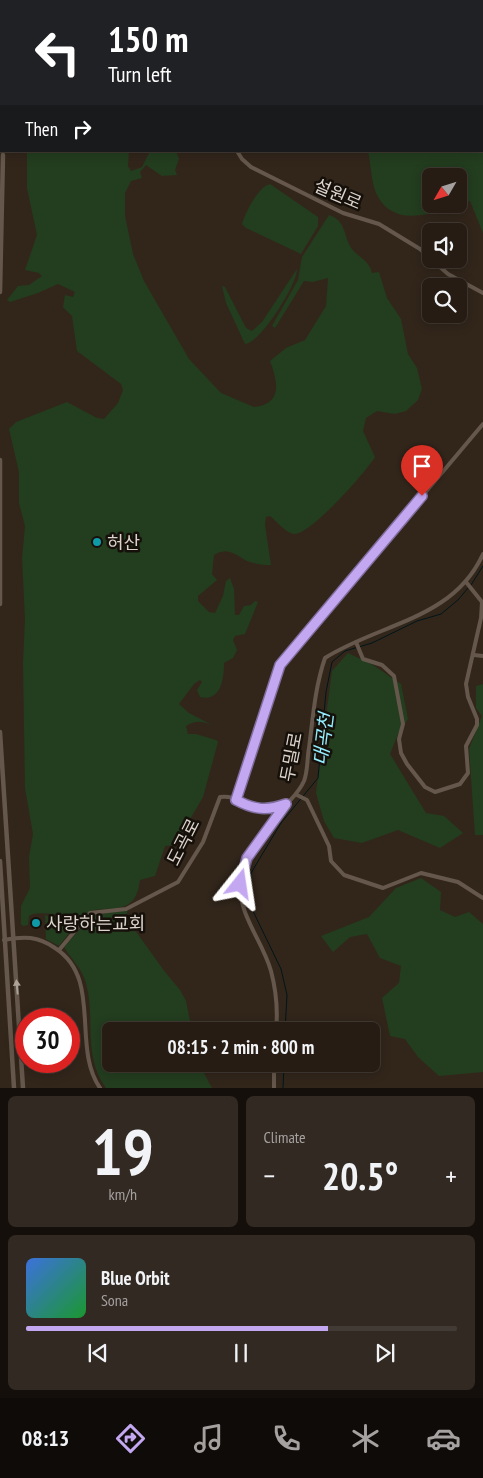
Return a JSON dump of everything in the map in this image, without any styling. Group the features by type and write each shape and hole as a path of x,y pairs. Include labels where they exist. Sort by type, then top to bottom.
{"street":[{"name":"설원로","path":"238,152 251,167 343,213 379,224 422,251"},
{"path":"0,292 3,155"},
{"name":"설원로","path":"441,268 448,274 483,292"},
{"path":"286,804 270,810 248,806 236,800 280,665 483,424"},
{"path":"0,460 0,604"},
{"name":"두밀로","path":"277,1022 278,1013 271,970 247,919 240,896 240,884 247,858 286,804 298,796 305,779 318,678 325,658 440,605 467,583 476,570 483,554"},
{"path":"357,643 358,650 363,659 382,665 394,676 403,724 399,739 401,754 407,764 425,787 435,792 460,784 468,773 466,746 477,725 477,718 468,696 466,684 470,663 474,655 482,602 467,583"},
{"path":"474,655 483,656"},
{"path":"0,732 23,1088"},
{"name":"도곡로","path":"59,950 87,915 94,912 122,910 178,882 203,842 220,797 228,796 236,800"},
{"path":"298,796 305,798 329,846 331,861 344,875 383,888 421,873 458,882 483,898"},
{"path":"0,861 2,940 14,1088"},
{"path":"2,940 34,938 59,950 74,967 81,983 87,1059 90,1071 100,1088"},
{"path":"274,1072 274,1088"}],"green space":[{"path":"27,152 129,152 128,166 131,171 142,167 150,152 176,152 179,159 175,170 177,175 162,176 146,165 140,172 142,178 131,181 125,193 125,216 133,254 144,281 189,359 221,393 254,407 264,405 274,396 276,383 270,361 286,348 305,340 326,306 328,278 313,282 304,281 275,328 272,326 298,280 302,257 329,215 341,224 350,246 368,264 372,273 379,272 387,298 401,319 408,354 417,368 422,389 418,400 406,411 395,414 377,411 366,418 363,431 375,457 350,488 313,524 295,534 285,530 270,516 266,517 265,525 271,565 250,562 227,551 214,555 212,574 217,580 198,596 198,601 209,612 215,613 223,596 226,581 230,578 234,589 235,615 239,615 244,606 251,605 255,601 258,602 245,634 235,636 233,640 237,650 233,658 224,663 222,681 217,692 207,698 200,697 197,690 202,682 200,680 194,684 179,704 189,713 212,725 202,722 193,723 186,726 188,734 196,734 218,742 203,797 175,845 165,846 155,876 140,880 135,898 125,906 94,910 78,916 45,913 33,914 29,916 28,925 23,926 21,924 21,906 30,888 29,857 33,834 25,788 23,663 25,619 22,558 25,526 19,503 19,472 9,429 16,422 67,402 97,418 104,419 118,403 123,390 121,384 77,351 72,316 63,307 65,295 73,297 75,292 58,284 10,302 7,300 18,286 29,285 42,276 39,273 25,270 37,235 27,188"},
{"path":"368,152 483,152 483,233 470,201 468,202 468,168 422,168 422,213 432,213 406,215 394,212 384,205 374,188"},
{"path":"270,184 318,217 318,226 301,254 246,228 242,224 249,207 257,195 265,186"},
{"path":"297,269 291,287 277,312 260,334 245,344 226,303 222,286 225,287 246,328 252,331 262,322"},
{"path":"348,653 373,665 401,684 408,719 398,734 390,754 426,813 444,816 463,833 440,848 398,830 362,843 334,838 324,821 316,793 332,671"},
{"path":"483,684 483,835 475,835 469,749 482,716 476,708 476,686"},
{"path":"421,878 441,892 440,910 455,917 469,912 483,924 483,1072 439,1076 418,1057 405,1039 390,1036 382,998 399,983 401,966 380,958 367,934 350,937 333,952 321,936 369,917 396,888"},
{"path":"128,909 122,929 126,932 135,931 137,933 180,990 186,1001 190,1022 102,1022 102,1072 203,1072 212,1088 106,1088 94,1062 89,997 86,983 79,968 64,947 92,916"},
{"path":"45,915 76,924 59,946 46,939"}],"waterway":[{"name":"대곡천","path":"471,585 483,566"},
{"name":"대곡천","path":"286,1022 287,995 281,969 252,909 249,889 251,873 281,823 318,778 326,692 332,662 345,651 372,643 417,621 441,614 458,600 468,588"},
{"name":"대곡천","path":"283,1088 284,1072"}],"place":[{"name":"허산","path":"97,542"},
{"name":"사랑하는교회","path":"36,923"}],"route":[{"path":"240,884 242,870 247,858 286,804 270,810 248,806 236,800 277,671 280,665 422,496"}]}
